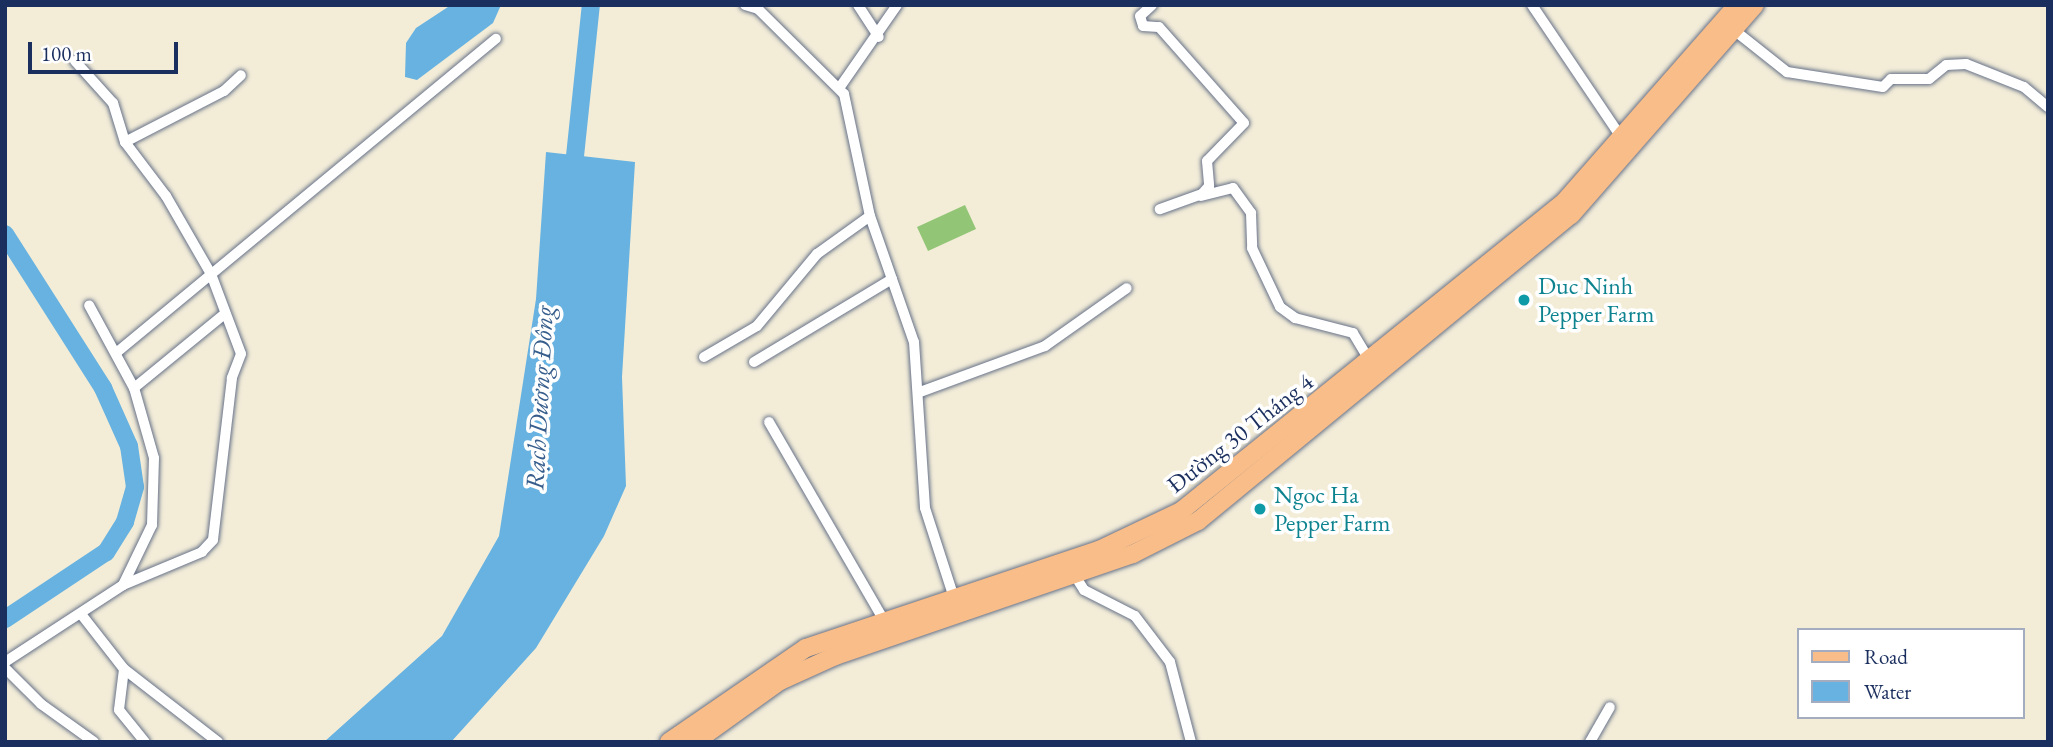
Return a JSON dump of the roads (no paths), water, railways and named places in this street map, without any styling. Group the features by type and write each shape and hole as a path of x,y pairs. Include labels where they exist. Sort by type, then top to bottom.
{"main road":[{"name":"Đường 30 Tháng 4","path":"695,742 706,722 806,648 885,622 1074,574 1160,542 1334,400 1571,215 1737,5"},
{"name":"Đường 30 Tháng 4","path":"1334,400 1370,361 1565,201 1627,142 1755,5"},
{"name":"Đường 30 Tháng 4","path":"669,742 780,681 957,605 1140,532 1225,490"}],"street":[{"path":"745,5 758,9 839,87 870,216 912,332 920,392 925,508 957,605"},
{"path":"858,5 879,37"},
{"path":"839,87 879,37 897,5"},
{"path":"1152,5 1140,16 1143,26 1159,27 1244,123 1207,161 1209,186 1198,197"},
{"path":"1532,5 1627,142"},
{"path":"1734,30 1787,72 1884,87 1891,79 1929,79 1946,65 1966,64 2024,87 2048,107"},
{"path":"116,353 496,39"},
{"path":"9,659 123,585 202,552 213,540 232,378 242,354 222,316 211,274 166,196 125,142 113,103 75,61"},
{"path":"125,142 224,92 241,75"},
{"path":"1160,209 1232,187 1251,213 1252,248 1280,307 1295,318 1353,333 1370,361"},
{"path":"704,358 757,326 817,254 870,216"},
{"path":"754,362 892,279"},
{"path":"920,392 1045,346 1127,288"},
{"path":"89,305 134,388 154,458 155,508 123,585"},
{"path":"134,388 222,316"},
{"path":"769,422 885,622"},
{"path":"1074,574 1084,590 1135,616 1170,662 1191,742"},
{"path":"81,614 124,669 218,742"},
{"path":"5,668 41,704 94,742"},
{"path":"124,669 119,710 145,742"},
{"path":"1590,742 1609,706"}],"water":[{"path":"451,5 501,5 493,23 417,80 405,77 406,43 416,28"},
{"path":"546,152 635,162 622,377 626,486 604,536 536,648 451,742 324,742 442,636 499,536 536,299"}],"waterway":[{"name":"Rạch Dương Đông","path":"573,175 591,5"},
{"name":"Rạch Dương Đông","path":"5,234 103,388 129,446 135,487 125,522 106,552 5,619"}],"place":[{"name":"Duc Ninh Pepper Farm","path":"1524,300"},
{"name":"Ngoc Ha Pepper Farm","path":"1260,509"}]}
